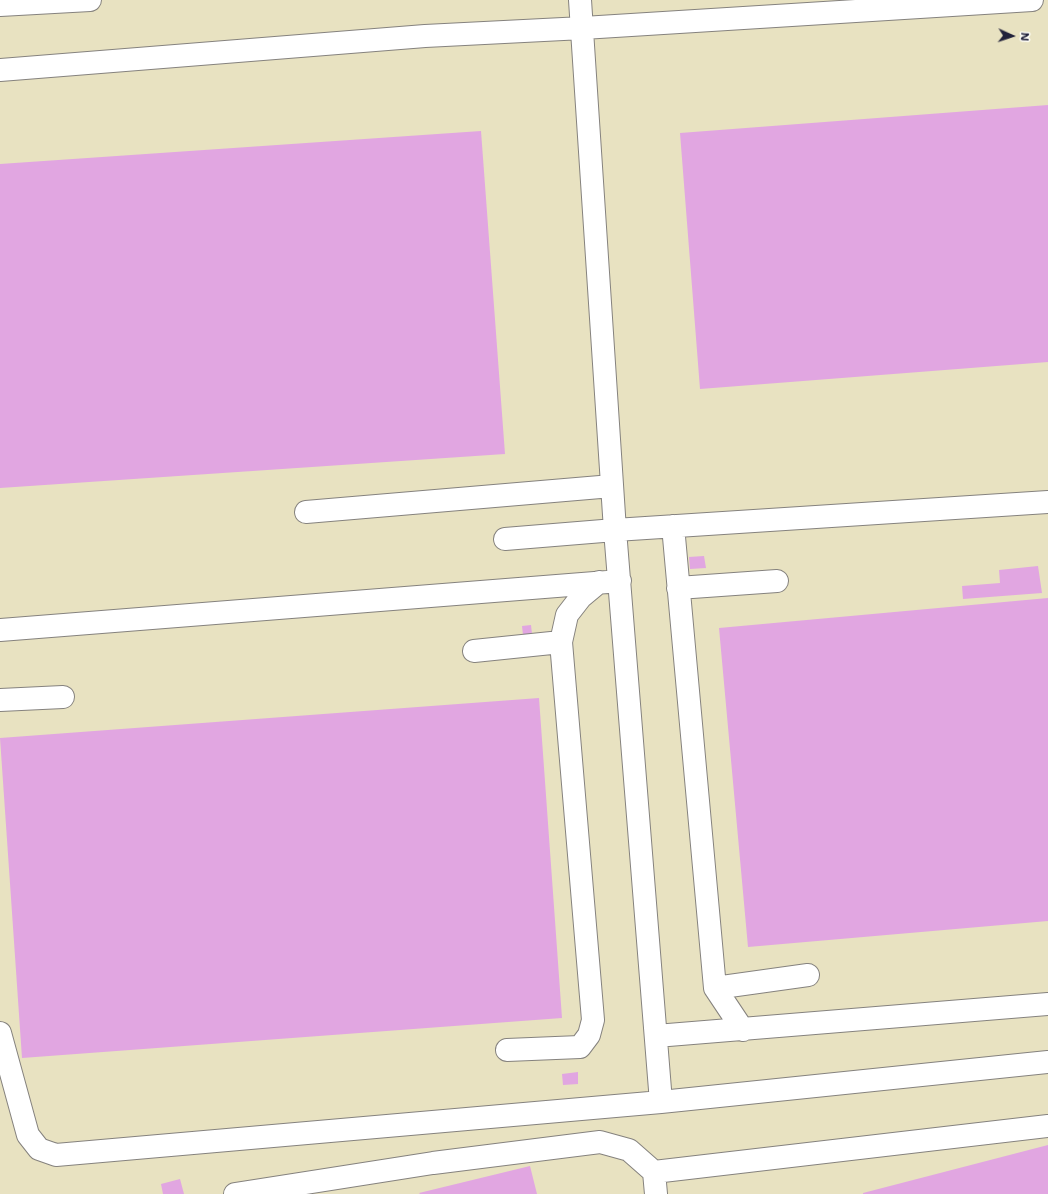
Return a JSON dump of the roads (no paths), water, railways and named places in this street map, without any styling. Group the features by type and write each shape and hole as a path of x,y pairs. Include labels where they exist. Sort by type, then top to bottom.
{"lane":[{"path":"0,5 90,0"},
{"path":"580,0 615,530 609,582 656,1036 661,1102"},
{"path":"0,70 425,36 583,28 1032,0"},
{"path":"306,512 502,494 612,486"},
{"path":"506,539 673,526 1048,502"},
{"path":"673,526 715,988 743,1030"},
{"path":"678,588 777,581"},
{"path":"0,630 609,582"},
{"path":"507,1050 580,1047 589,1035 593,1020 561,642 567,615 581,597 609,582"},
{"path":"474,651 561,642"},
{"path":"0,700 63,697"},
{"path":"715,988 808,975"},
{"path":"656,1036 1048,1004"},
{"path":"0,1033 28,1135 39,1150 56,1155 661,1102 1048,1062"},
{"path":"654,1172 1048,1126"},
{"path":"235,1194 433,1163 600,1142 629,1150 654,1172 656,1194"}]}
